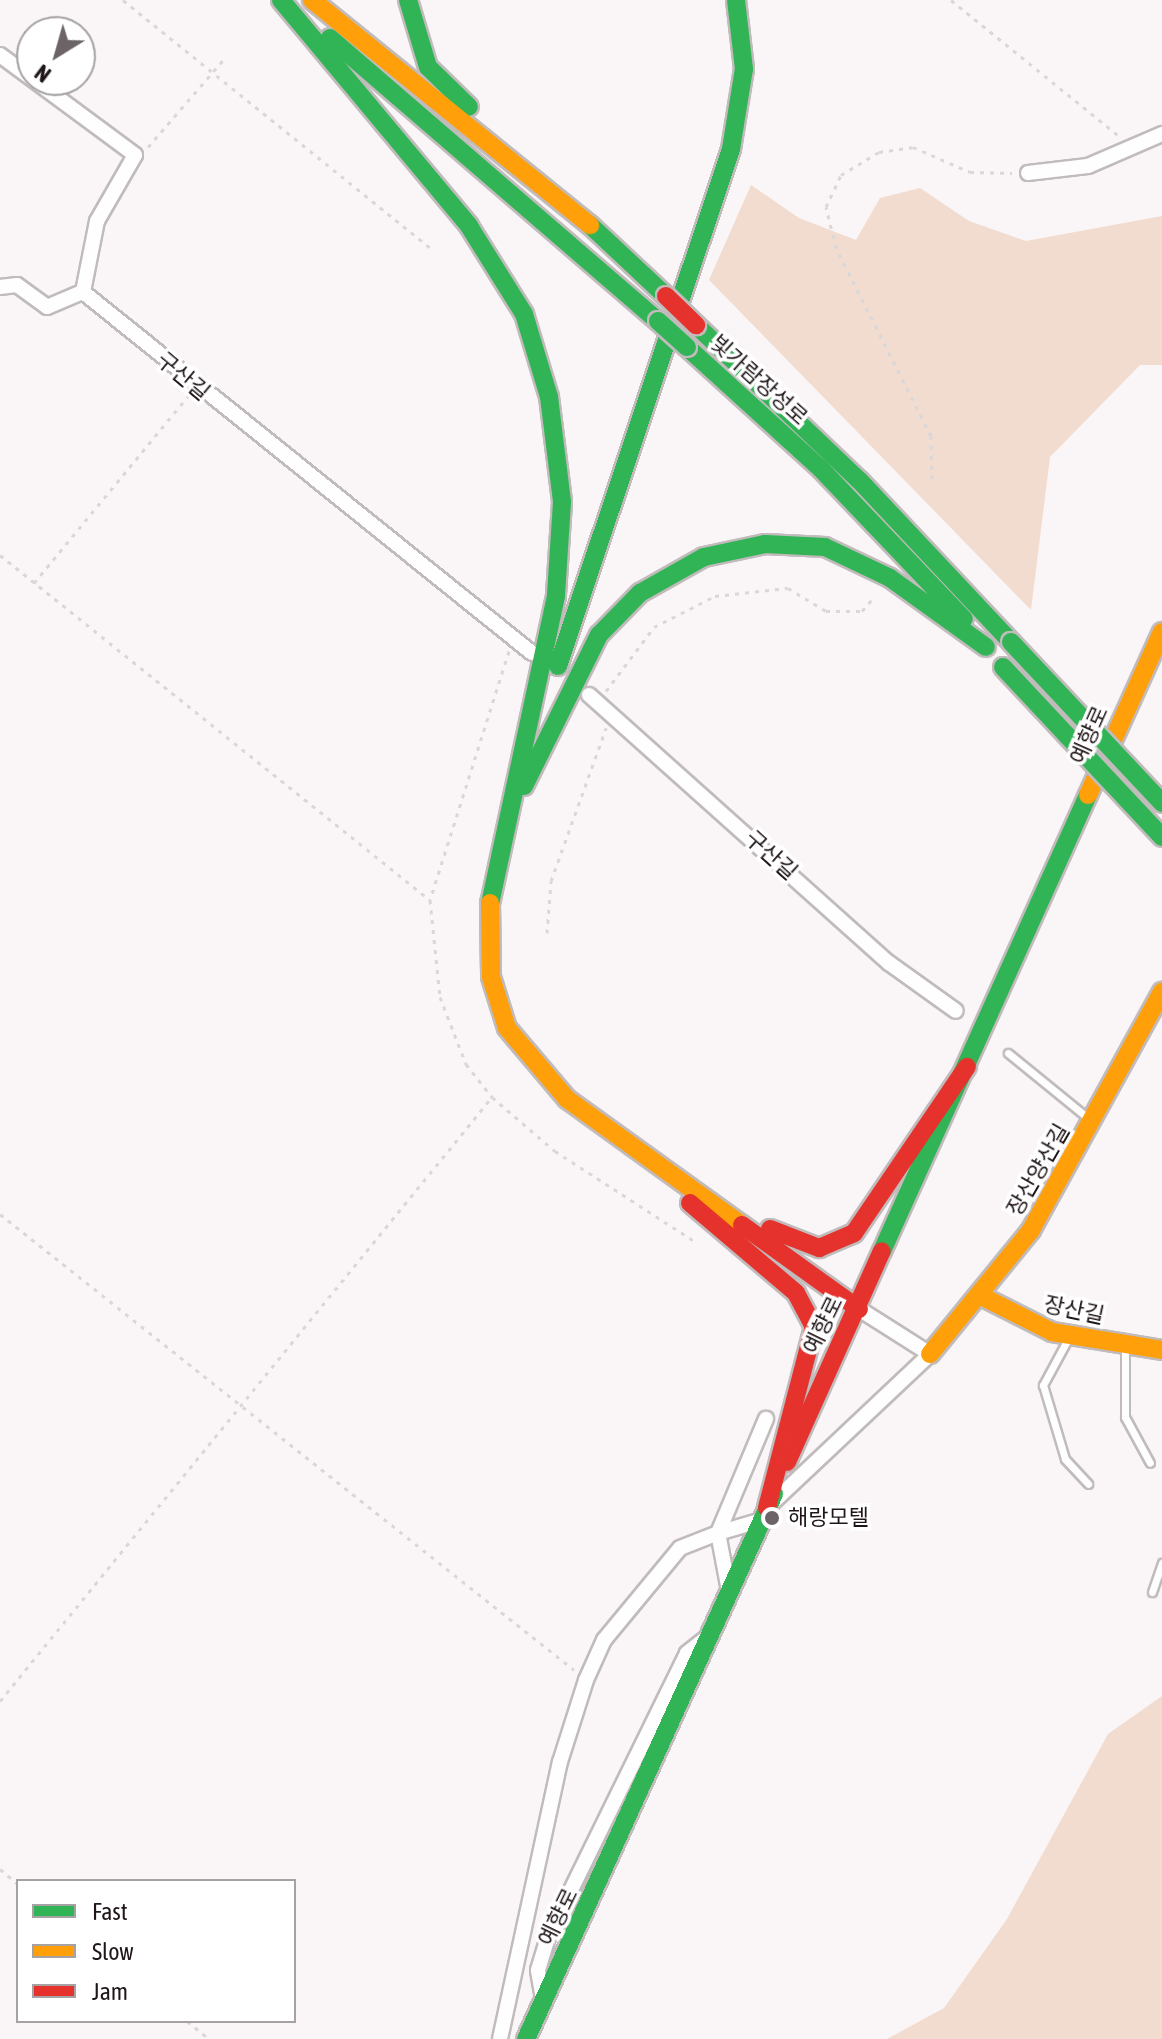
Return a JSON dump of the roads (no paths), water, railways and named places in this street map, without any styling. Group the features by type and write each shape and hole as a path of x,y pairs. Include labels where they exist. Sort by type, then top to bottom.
{"main road":[{"name":"빛가람장성로","path":"282,0 658,321 821,469 1162,837"},
{"path":"282,0 469,226 524,314 549,397 562,502 560,561 551,629 499,840 487,949 507,1028 543,1077 655,1165 859,1309"},
{"name":"빛가람장성로","path":"312,0 580,216 666,296 859,480 1162,803"},
{"path":"408,0 428,67 580,216"},
{"path":"499,840 731,149 744,69 736,0"},
{"path":"499,840 599,635 640,593 704,557 765,544 825,547 890,578 986,647"},
{"name":"예향로","path":"526,2039 714,1632 764,1514 1162,632"},
{"name":"장산양산길","path":"930,1354 983,1297 1093,1122 1162,992"},
{"path":"655,1165 798,1245 838,1245 868,1219 967,1067"},
{"path":"655,1165 722,1237 809,1311 814,1345 764,1514"},
{"name":"장산길","path":"983,1297 1030,1325 1162,1350"}],"street":[{"path":"0,55 135,155 97,221 83,292 47,307 17,285 0,287"},
{"path":"1028,173 1088,166 1134,149 1162,134"},
{"name":"구산길","path":"83,292 196,387 532,653"},
{"name":"구산길","path":"594,699 889,963 956,1011"},
{"path":"500,2039 560,1762 586,1680 604,1640 680,1548 764,1514 930,1354 859,1309"},
{"path":"730,1596 718,1533 766,1419"},
{"path":"539,2039 543,2003"}],"lane":[{"path":"1008,1053 1093,1122"},
{"path":"1070,1335 1043,1385 1065,1459 1088,1484"},
{"path":"1126,1344 1125,1417 1150,1463"},
{"path":"1152,1592 1162,1563"}],"place":[{"name":"해랑모텔","path":"772,1518"}]}
